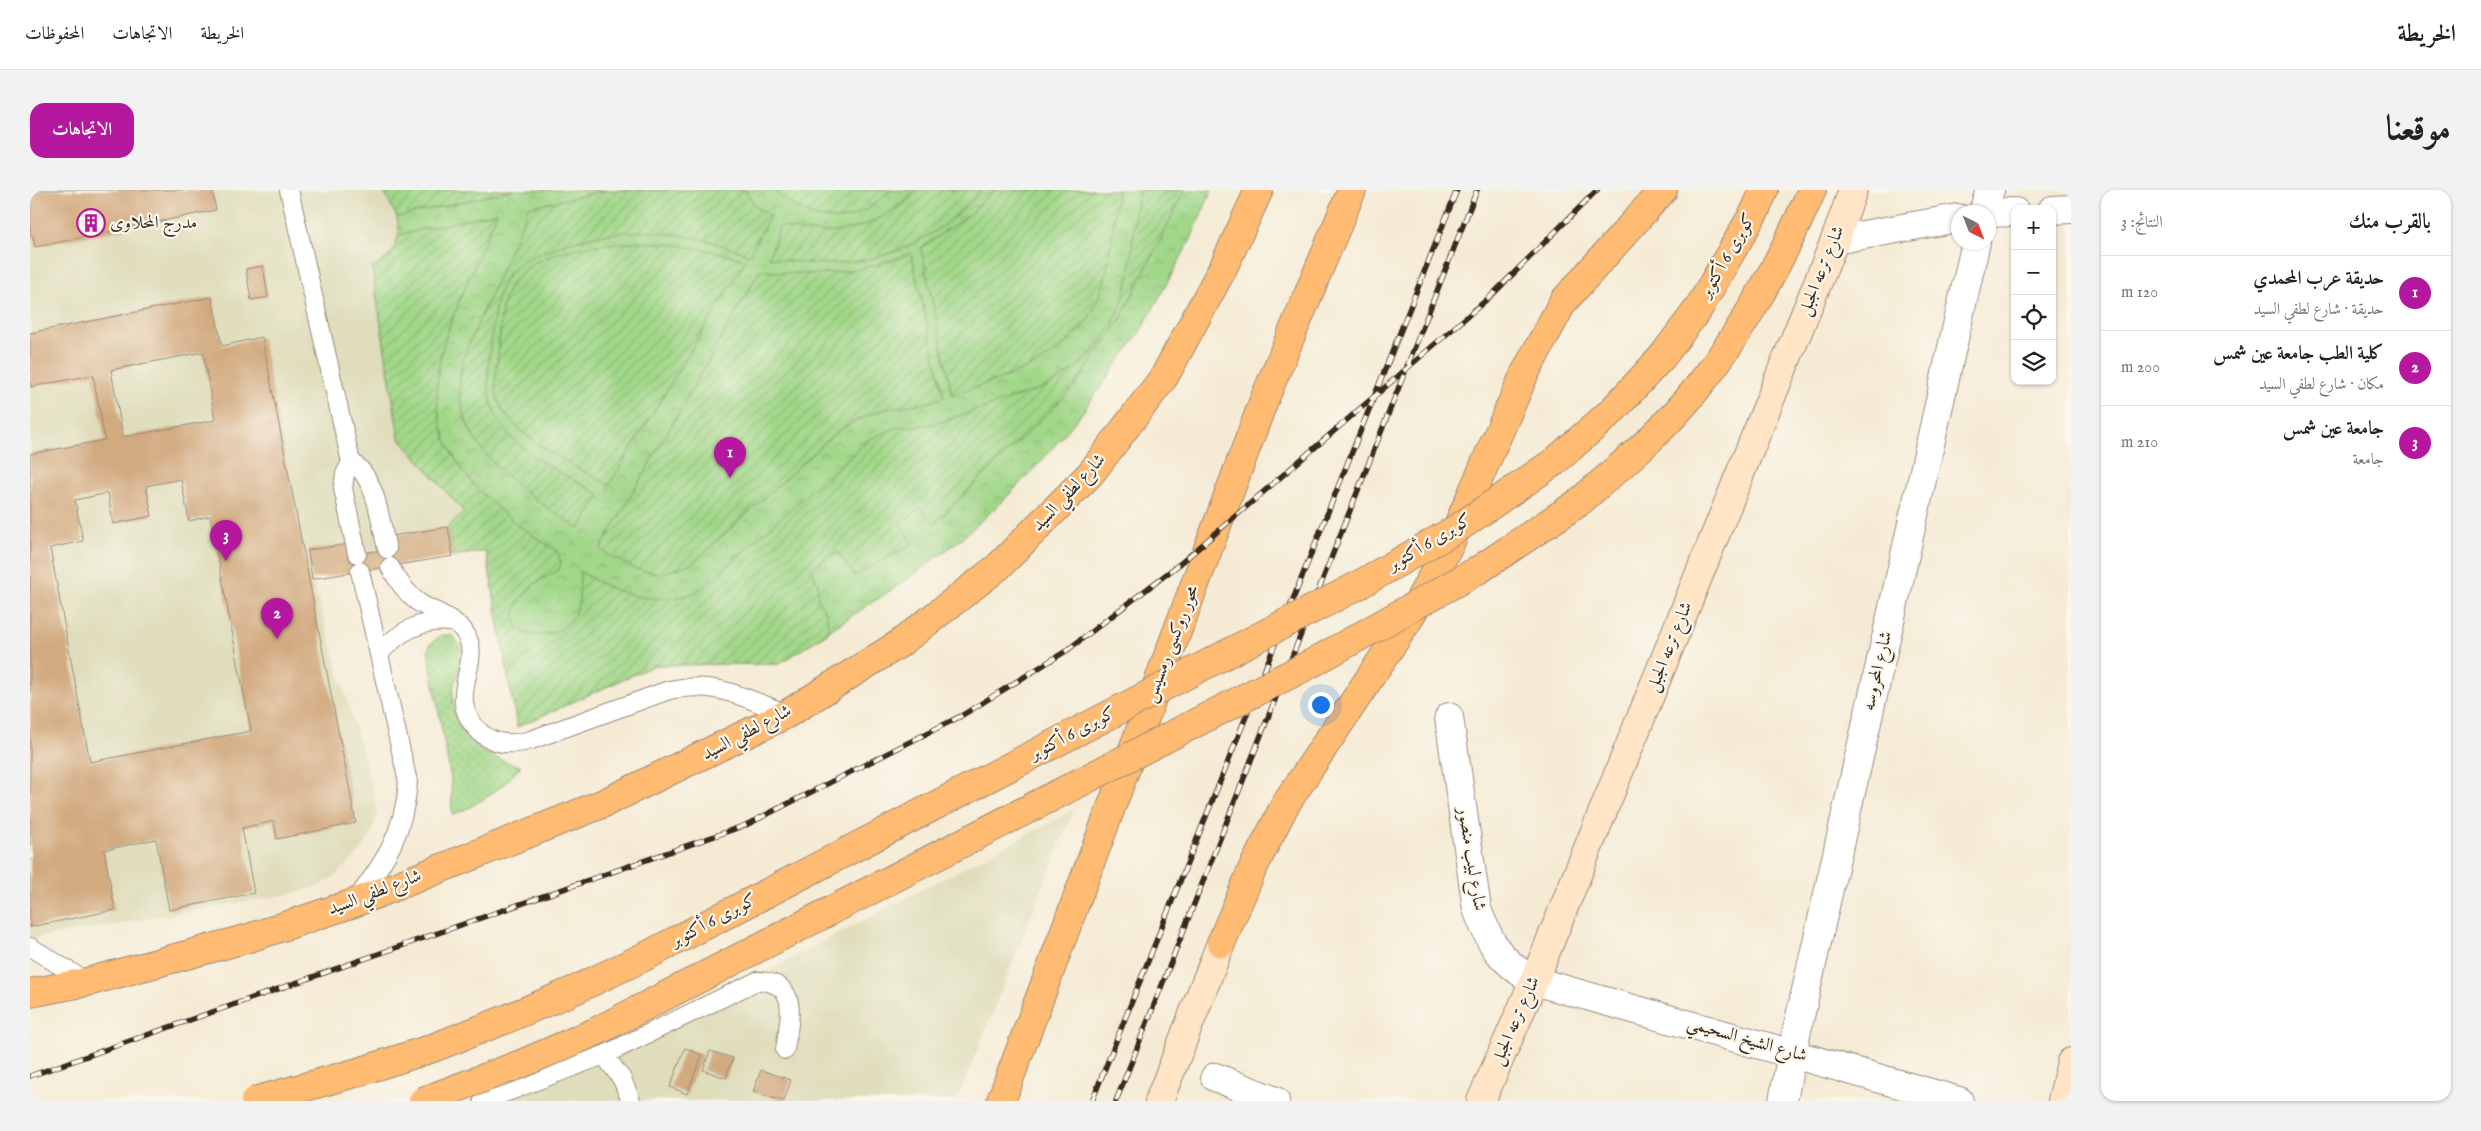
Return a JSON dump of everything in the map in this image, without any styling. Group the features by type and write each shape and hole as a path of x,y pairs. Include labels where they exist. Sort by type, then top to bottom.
{"main road":[{"name":"شارع لطفي السيد","path":"30,993 87,982 249,938 354,903 602,804 787,714 899,644 998,567 1091,473 1164,377 1223,268 1259,190"},
{"name":"محور روكسى رمسيس","path":"1002,1101 1264,400 1352,190"},
{"path":"1159,1101 1252,870 1285,806 1407,622 1448,548 1525,373 1563,302 1663,190"},
{"name":"كوبرى 6 أكتوبر","path":"255,1101 355,1073 430,1049 504,1020 640,959 1293,620 1458,528 1554,462 1611,412 1662,357 1698,309 1756,209 1764,190"},
{"path":"423,1101 529,1061 596,1032 1314,662 1438,594 1521,542 1592,490 1642,446 1698,388 1737,332 1787,247 1812,190"},
{"name":"شارع ترعه الجبل","path":"1481,1101 1534,981 1836,240 1853,190"},
{"path":"2062,1101 2071,1062"}],"street":[{"path":"1985,205 1990,190"},
{"path":"2056,210 2071,209"},
{"path":"1996,213 2011,212"},
{"path":"1836,240 1951,219"},
{"name":"شارع المحروسه","path":"1783,1101 1792,1052 1974,250"},
{"name":"شارع لبيب منصور","path":"1449,717 1477,909 1486,931 1511,968 1534,981"},
{"name":"شارع الشيخ السحيمي","path":"1534,981 1792,1052 1959,1101"},
{"path":"1215,1077 1275,1101"}],"lane":[{"path":"289,190 351,462 345,474 343,488 357,554"},
{"path":"351,462 364,471 370,482 387,549"},
{"path":"390,567 412,597 455,622 469,639 471,650 463,700 466,713 474,726 494,740 517,744 668,690 683,687 715,687 787,714"},
{"path":"354,903 393,847 406,805 408,782 360,571"},
{"path":"379,654 397,636 420,624 437,621 455,622"},
{"path":"30,947 87,982"},
{"path":"483,1101 604,1055 757,981 776,984 788,997 791,1006 785,1050"},
{"path":"604,1055 622,1079 631,1101"}],"shaded area":[{"path":"30,190 383,190 394,209 399,235 391,256 382,263 399,437 464,512 448,527 453,556 312,579 374,793 377,813 372,834 361,851 334,877 318,886 301,892 30,939"},
{"path":"1074,810 957,1101 472,1101 636,1040"}],"green space":[{"path":"383,190 1212,190 1191,239 1142,329 1082,413 1045,457 1004,500 961,539 915,574 779,664 655,665 517,727 486,551 453,556 448,527 464,512 399,437 372,268 384,261 397,243 398,223 390,201"},
{"path":"383,190 513,190 397,217"},
{"path":"608,190 745,190 757,208 770,216 749,255 725,246 675,234 626,232 601,235 545,251 518,265 504,281 496,307 489,355 488,378 491,400 507,432 525,450 600,495 579,529 530,495 487,456 472,433 462,408 460,380 467,348 529,207"},
{"path":"775,190 891,190 866,210 854,216 842,219 829,219 805,213 794,207"},
{"path":"918,190 982,190 960,212 936,230 911,244 885,255 858,261 829,264 769,257 780,226 800,231 818,232 836,232 854,228 887,214"},
{"path":"994,190 1118,190 1107,271 1100,295 1089,318 1058,351 1018,372 952,395 921,248 971,213"},
{"path":"1139,190 1185,190 1121,318 1074,387 934,524 920,508 900,524 913,543 855,576 837,551 811,569 818,583 818,598 826,613 829,632 779,664 655,665 517,727 486,551 453,556 448,527 464,512 399,437 372,268 391,256 399,235 497,212 449,328 439,367 437,401 443,432 456,460 475,485 498,509 557,551 561,563 559,569 530,588 518,605 515,618 519,628 528,634 540,635 554,632 566,625 575,613 579,598 580,571 607,586 636,596 667,598 697,592 868,440 898,427 935,424 1046,387 1074,369 1098,345 1107,332 1122,301 1131,261"},
{"path":"641,242 694,248 746,260 609,485 537,443 523,433 503,411 499,404 496,388 501,316 510,286 523,271 540,260 580,248"},
{"path":"911,253 944,397 930,402 894,407 873,413 853,422 834,434 693,563 664,573 649,572 635,569 600,550 760,270 819,274 855,270"},
{"path":"442,635 451,635 462,646 462,661 453,691 453,706 463,732 471,742 482,750 494,757 521,766 506,782 489,795 472,806 452,815 451,780 428,651 430,644"}],"building":[{"name":"مدرج المحلاوى","path":"30,190 212,190 216,210 35,247 33,236 30,237"},
{"path":"263,266 268,297 251,300 246,269"},
{"path":"212,297 222,346 262,337 356,823 277,839 274,821 242,828 254,893 169,910 156,839 104,850 115,910 30,927 30,454 105,440 93,375 30,387 30,333","holes":["203,352 215,420 123,437 111,370","181,479 189,521 210,516 251,731 90,762 50,548 83,541 75,500 108,493 113,524 152,516 146,486"]},
{"path":"448,527 453,556 312,579 308,550 349,544 351,555 393,548 391,536"},
{"path":"685,1048 702,1055 687,1094 670,1087"},
{"path":"710,1051 733,1058 726,1078 703,1070"},
{"path":"761,1070 791,1080 784,1101 753,1092"}],"railway":[{"path":"1092,1101 1457,190"},
{"path":"1116,1101 1477,190"},
{"path":"30,1076 746,825 961,716 1066,651 1181,563 1492,295 1597,190"}],"place":[{"name":"مدرج المحلاوى","path":"91,223"},
{"name":"حديقة عرب المحمدي","path":"730,478"},
{"name":"جامعة عين شمس","path":"226,561"},
{"name":"كلية الطب جامعة عين شمس","path":"277,639"}]}
